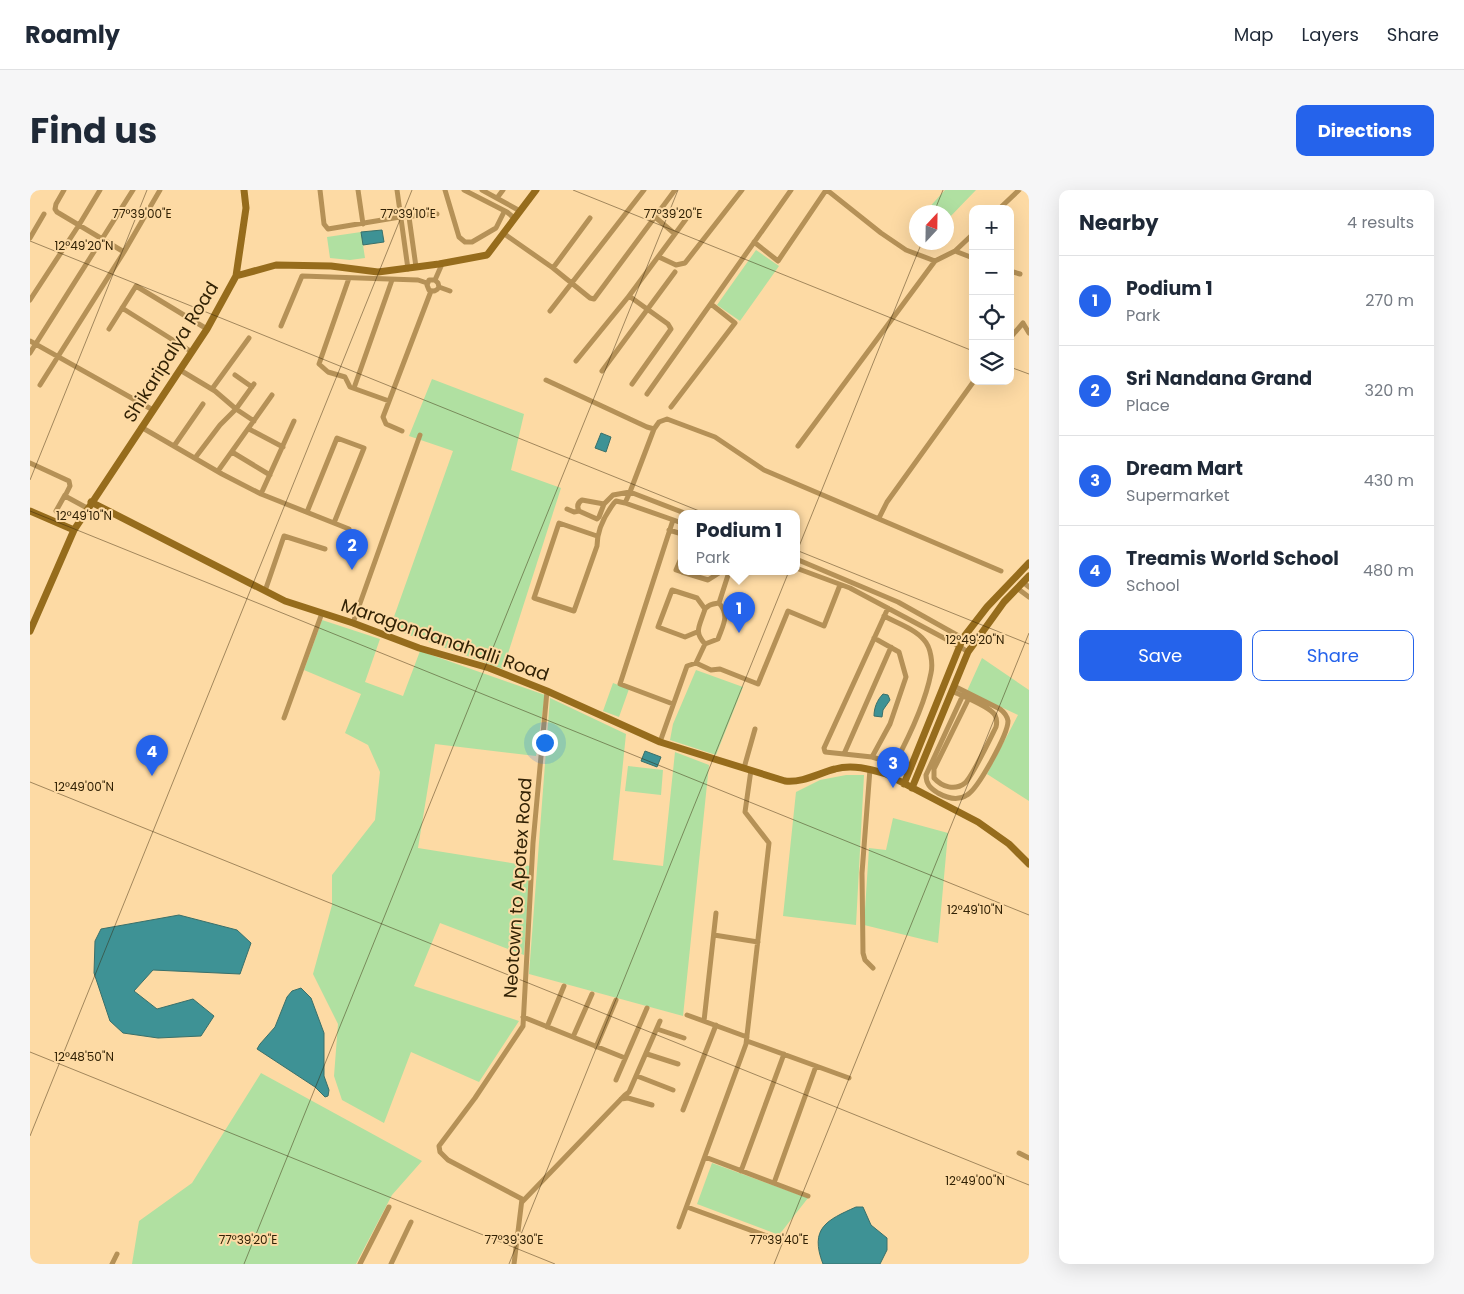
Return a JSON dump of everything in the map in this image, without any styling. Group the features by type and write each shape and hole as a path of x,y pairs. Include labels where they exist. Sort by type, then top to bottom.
{"street":[{"path":"64,190 56,204 55,210 124,252"},
{"path":"30,300 79,226 100,190"},
{"path":"30,353 33,343 133,190"},
{"path":"40,385 56,356 124,252 160,190"},
{"path":"236,276 246,208 244,190"},
{"path":"320,190 324,224 326,228 330,229 400,217 437,214"},
{"path":"358,190 363,224"},
{"path":"397,190 408,268"},
{"path":"445,190 459,237 465,242 472,242 496,228 504,214"},
{"path":"464,190 513,220"},
{"path":"482,190 520,211"},
{"path":"497,198 503,190"},
{"name":"Shikaripalya Road","path":"30,632 74,530 207,329 236,276 276,265 331,266 378,272 442,264 487,254 536,190"},
{"path":"550,311 644,190"},
{"path":"503,233 553,268 590,298 595,298 675,190"},
{"path":"660,257 678,265 685,263 742,190"},
{"path":"647,394 792,190"},
{"path":"754,242 778,261 826,190 881,234 906,250 935,261"},
{"path":"1003,205 1019,190"},
{"path":"576,361 630,296 692,211"},
{"path":"30,238 44,214"},
{"path":"409,217 416,268"},
{"path":"655,217 675,234"},
{"path":"553,268 590,218"},
{"path":"798,446 935,261 955,251 969,238"},
{"path":"955,251 969,256"},
{"path":"435,280 442,264"},
{"path":"282,326 302,276 301,265"},
{"path":"602,371 676,272"},
{"path":"1014,272 1020,274"},
{"path":"302,276 418,280 427,283"},
{"path":"349,278 319,362 328,372 346,378 349,385 354,388 389,401"},
{"path":"354,388 392,280"},
{"path":"427,283 429,280 435,280"},
{"path":"435,280 439,287 450,291"},
{"path":"427,283 428,289 431,291"},
{"path":"110,329 136,286 207,329"},
{"path":"431,291 435,291 439,287"},
{"path":"402,430 386,424 383,421 383,417 431,291"},
{"path":"630,296 668,324 671,329 632,384"},
{"path":"671,407 735,323 711,304"},
{"path":"122,308 192,352"},
{"path":"1014,333 1023,323 1029,333"},
{"path":"212,389 249,338"},
{"path":"33,343 153,410"},
{"path":"180,370 212,389 254,421"},
{"path":"194,458 220,425 236,409 253,385 235,375"},
{"path":"546,380 654,429"},
{"path":"879,518 887,502 971,385"},
{"path":"218,471 272,395"},
{"path":"174,446 203,404"},
{"path":"625,503 654,429 659,422 667,419 715,437 764,470 1001,571"},
{"path":"261,494 294,421"},
{"path":"141,427 261,494 349,529"},
{"path":"249,429 283,447"},
{"path":"353,624 420,435"},
{"path":"306,512 337,438 364,448 334,523"},
{"path":"232,452 270,475"},
{"path":"30,463 69,481 70,486 56,510"},
{"path":"568,509 597,518 601,514 604,504 613,495 630,492 678,511"},
{"path":"65,494 89,505"},
{"path":"579,511 578,504 582,500 604,504"},
{"path":"597,536 559,523 534,598 574,611 597,546 597,536 616,501 678,522"},
{"name":"Maragondanahalli Road","path":"89,505 285,601 419,648 489,668 547,691 660,742 785,781 795,782 837,768 870,769 886,774 978,822 1008,844 1029,864"},
{"path":"30,511 74,530"},
{"path":"673,520 620,684 673,704"},
{"path":"670,530 678,533"},
{"path":"265,591 284,536 324,549"},
{"path":"800,561 898,602 973,644"},
{"path":"904,784 908,770 964,638 987,606 1029,564"},
{"path":"800,570 840,585 888,608 968,652"},
{"path":"692,575 708,580 716,575"},
{"path":"719,603 729,575"},
{"path":"912,788 968,652 1004,602 1029,576"},
{"path":"660,742 687,666 696,663 711,670 720,669 758,684 788,610 824,626 840,585"},
{"path":"1020,585 1029,587"},
{"path":"1020,585 1029,597"},
{"path":"697,632 685,637 658,627 672,590 697,598 705,609"},
{"path":"696,663 705,644 718,639 726,617 725,609 719,603"},
{"path":"705,644 697,632 705,609 711,604 719,603"},
{"path":"888,608 824,748 828,754 872,757 895,763 908,770"},
{"path":"284,718 322,613"},
{"path":"885,615 917,633 924,640 929,648 932,671 914,724 895,763"},
{"path":"872,757 890,724 906,676 900,652 874,638"},
{"path":"844,754 890,647"},
{"path":"953,689 1000,709 1006,714 1008,720 1007,730 974,790 967,796 958,798 943,795 928,786 926,775 962,697"},
{"path":"953,689 962,697 968,700 993,713 996,719 996,727 965,783 954,788 944,786 934,778 934,769 968,700"},
{"name":"Neotown to Apotex Road","path":"522,1200 448,1160 440,1152 440,1146 475,1098 522,1026 533,844 547,691"},
{"path":"679,1228 747,1039 769,843 745,812 748,769 755,729"},
{"path":"870,769 862,891 863,953 865,960 873,968"},
{"path":"704,1021 716,913"},
{"path":"714,935 758,942"},
{"path":"547,1027 564,986"},
{"path":"573,1037 592,994"},
{"path":"596,1047 616,1000"},
{"path":"616,1080 647,1008"},
{"path":"687,1015 849,1078"},
{"path":"523,1017 625,1058"},
{"path":"514,1264 522,1200 629,1092 660,1022"},
{"path":"683,1110 716,1025"},
{"path":"657,1029 684,1038"},
{"path":"647,1054 678,1064"},
{"path":"741,1171 784,1054"},
{"path":"774,1183 816,1066"},
{"path":"636,1076 673,1090"},
{"path":"620,1099 628,1098 652,1105"},
{"path":"1019,1152 1029,1158"},
{"path":"705,1158 808,1196"},
{"path":"360,1264 389,1207"},
{"path":"687,1207 775,1238"},
{"path":"391,1264 411,1222"},
{"path":"112,1264 117,1254"}],"green space":[{"path":"945,190 976,190 954,213 954,205 931,205"},
{"path":"361,232 365,258 350,260 330,258 327,237"},
{"path":"756,250 779,266 740,321 717,305"},
{"path":"432,379 524,414 511,470 561,488 503,669 390,628 453,451 409,436"},
{"path":"322,620 380,639 365,682 403,696 420,651 545,695 536,756 435,744 418,848 530,866 524,955 440,923 414,986 519,1021 479,1082 411,1052 384,1123 342,1100 334,1076 338,1024 313,974 332,905 332,875 375,820 380,772 368,745 345,733 361,694 304,670"},
{"path":"982,658 1029,690 1029,801 987,774 1018,715 967,691"},
{"path":"696,670 743,687 716,755 670,740 673,724"},
{"path":"613,683 629,689 619,717 603,711"},
{"path":"550,698 626,734 613,860 663,866 675,752 709,765 683,1016 529,974"},
{"path":"628,766 663,770 661,795 625,791"},
{"path":"846,775 864,775 856,925 783,916 796,792 820,780"},
{"path":"893,818 948,833 938,943 864,925 869,848 886,850"},
{"path":"261,1073 422,1161 392,1195 356,1264 132,1264 139,1221 192,1183"},
{"path":"712,1163 808,1198 779,1235 697,1204"}],"water":[{"path":"382,230 384,242 363,245 361,232"},
{"path":"601,433 611,437 606,452 595,448"},
{"path":"883,694 888,695 890,700 883,710 882,717 874,716 876,704"},
{"path":"645,751 661,757 657,767 641,761"},
{"path":"179,915 237,930 251,943 240,974 153,970 134,991 157,1009 193,999 214,1016 201,1036 158,1038 123,1033 110,1021 94,973 95,941 101,929"},
{"path":"301,988 311,998 324,1033 324,1076 329,1090 328,1096 325,1097 315,1087 257,1049 275,1027 287,997 292,991"},
{"path":"856,1207 863,1207 871,1225 887,1238 887,1250 880,1264 823,1264 818,1242 823,1227 837,1216"}],"place":[{"name":"Sri Nandana Grand","path":"352,570"},
{"name":"Podium 1","path":"739,633"},
{"name":"Treamis World School","path":"152,776"},
{"name":"Dream Mart","path":"893,788"}]}
